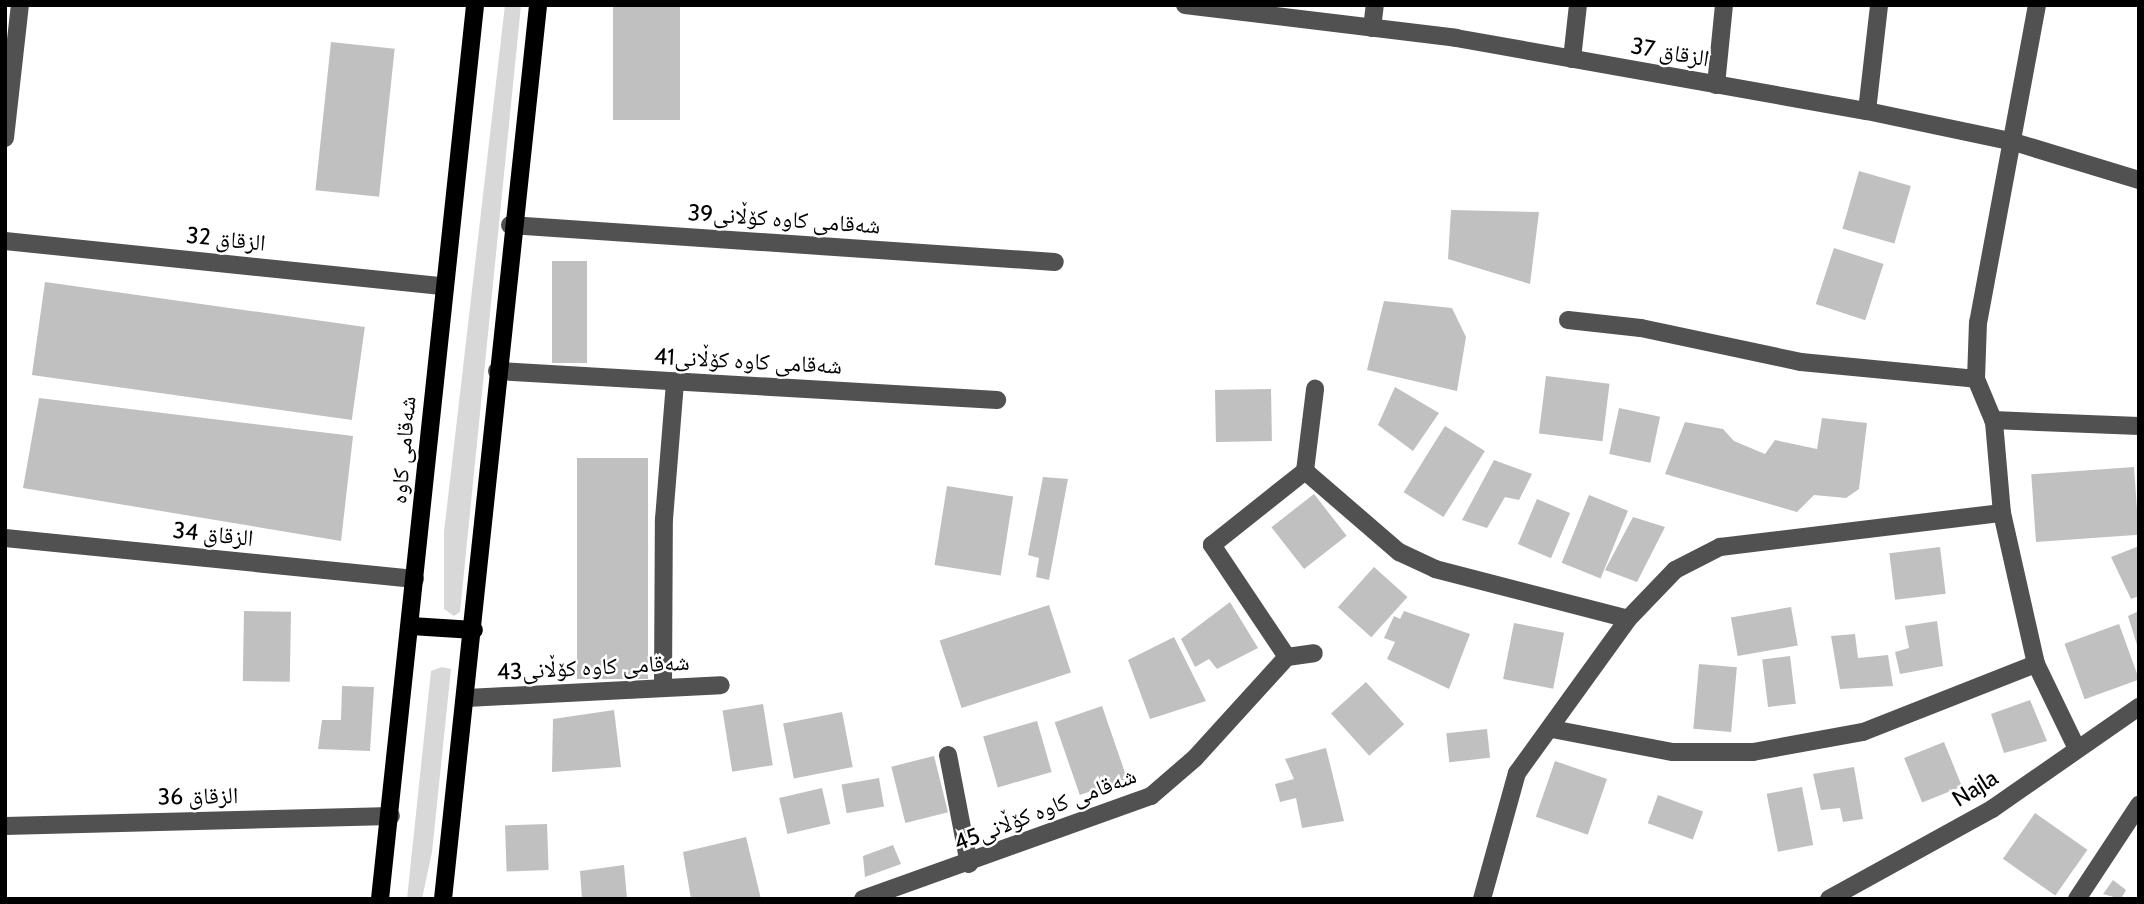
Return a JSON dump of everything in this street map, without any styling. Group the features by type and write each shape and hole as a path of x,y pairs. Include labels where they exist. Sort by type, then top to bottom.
{"main road":[{"name":"شەقامی کاوە","path":"380,899 411,626 442,286 475,5"},
{"path":"443,899 474,630 510,225 538,5"},
{"path":"411,626 474,630"}],"street":[{"path":"5,138 20,5"},
{"name":"الزقاق 37","path":"1185,5 1372,28 1572,59 1867,111 2014,142 2139,180"},
{"path":"1372,28 1375,5"},
{"path":"1572,59 1578,5"},
{"path":"1716,85 1724,5"},
{"path":"1867,111 1879,5"},
{"path":"2038,5 1978,322 1976,379 1993,420 2002,513 2036,664 2077,749"},
{"name":"شەقامی کاوە کۆڵانی39","path":"510,225 1055,262"},
{"name":"الزقاق 32","path":"5,241 442,286"},
{"path":"1568,320 1641,328 1801,362 1976,379"},
{"name":"شەقامی کاوە کۆڵانی41","path":"497,371 997,400"},
{"path":"663,688 664,519 675,381"},
{"path":"1314,653 1287,657 1212,545 1306,471 1315,389"},
{"path":"1993,420 2139,426"},
{"path":"1306,471 1399,552 1435,569 1628,619"},
{"path":"1482,899 1517,773 1552,729 1628,619 1675,570 1720,547 2002,513"},
{"name":"الزقاق 34","path":"5,538 415,579"},
{"name":"شەقامی کاوە کۆڵانی45","path":"863,899 969,864 1151,796 1287,657"},
{"path":"1552,729 1673,752 1753,752 1863,732 2036,664"},
{"name":"شەقامی کاوە کۆڵانی43","path":"467,698 721,685"},
{"name":"Najla","path":"1829,899 1992,809 2139,707"},
{"path":"948,755 969,864"},
{"path":"2077,899 2139,805"},
{"name":"الزقاق 36","path":"5,826 391,816"}],"shaded area":[{"path":"505,5 521,5 460,612 454,616 444,609 444,532"},
{"path":"442,667 451,669 432,852 422,899 407,899 431,671"}],"building":[{"path":"613,5 680,5 680,120 613,120"},
{"path":"331,42 395,49 379,197 315,190"},
{"path":"1859,171 1911,186 1894,244 1842,229"},
{"path":"1451,210 1539,212 1530,284 1448,259"},
{"path":"1834,248 1883,264 1865,320 1816,304"},
{"path":"552,261 587,261 587,363 552,363"},
{"path":"45,282 365,327 352,420 32,375"},
{"path":"1384,301 1452,308 1466,337 1457,391 1367,370"},
{"path":"1546,376 1610,384 1602,441 1539,434"},
{"path":"1395,387 1439,413 1413,451 1378,425"},
{"path":"1271,389 1272,441 1216,442 1215,390"},
{"path":"39,398 353,436 341,541 23,488"},
{"path":"1619,408 1660,417 1650,463 1609,454"},
{"path":"1822,418 1867,423 1859,489 1846,498 1814,495 1797,512 1665,474 1685,422 1723,429 1734,441 1765,454 1775,440 1817,449"},
{"path":"1445,426 1485,451 1444,517 1404,492"},
{"path":"577,458 648,458 648,679 577,679"},
{"path":"1494,460 1532,474 1519,500 1505,497 1487,528 1462,520"},
{"path":"2134,467 2139,535 2036,542 2031,474"},
{"path":"1043,477 1068,479 1049,580 1036,577 1039,558 1028,555"},
{"path":"947,486 1013,496 1001,575 934,565"},
{"path":"1314,494 1347,536 1304,569 1271,527"},
{"path":"1589,495 1628,511 1601,578 1562,563"},
{"path":"1537,499 1570,513 1551,558 1518,544"},
{"path":"1633,517 1665,527 1637,582 1605,570"},
{"path":"2139,546 2139,596 2131,599 2111,557"},
{"path":"1940,547 1946,594 1895,600 1889,553"},
{"path":"1374,567 1407,597 1371,637 1338,607"},
{"path":"1230,602 1258,648 1217,669 1209,659 1195,667 1181,639"},
{"path":"1049,605 1071,673 962,708 940,641"},
{"path":"1791,607 1798,645 1738,656 1731,618"},
{"path":"244,611 291,612 290,682 243,681"},
{"path":"1404,611 1470,634 1449,689 1387,659 1395,642 1384,638 1394,616 1400,619"},
{"path":"2139,611 2139,648 2138,648 2128,616"},
{"path":"1937,621 1943,666 1900,674 1895,652 1909,648 1905,626"},
{"path":"1514,623 1564,633 1553,689 1503,679"},
{"path":"2119,624 2139,680 2085,699 2064,644"},
{"path":"1855,634 1858,658 1888,655 1893,686 1840,689 1831,636"},
{"path":"1174,637 1206,701 1150,719 1128,660"},
{"path":"1790,656 1796,704 1768,707 1762,659"},
{"path":"1699,664 1737,667 1731,732 1693,729"},
{"path":"1366,682 1404,724 1369,756 1331,713"},
{"path":"342,686 374,687 370,751 318,749 322,720 341,720"},
{"path":"2030,700 2047,741 2004,753 1991,714"},
{"path":"763,704 773,765 732,772 723,710"},
{"path":"1102,706 1127,779 1080,795 1055,722"},
{"path":"614,710 621,767 552,772 553,719"},
{"path":"842,712 853,767 794,778 783,723"},
{"path":"1037,721 1052,772 998,787 983,736"},
{"path":"1487,729 1490,758 1449,762 1446,733"},
{"path":"1944,742 1962,787 1922,803 1904,758"},
{"path":"1326,748 1344,821 1302,828 1296,798 1280,802 1275,784 1294,779 1285,759"},
{"path":"934,756 948,812 905,823 891,767"},
{"path":"1555,761 1607,779 1588,835 1536,817"},
{"path":"1854,767 1863,819 1843,822 1840,808 1821,810 1813,774"},
{"path":"879,778 884,807 847,813 842,785"},
{"path":"1802,787 1813,845 1778,852 1767,794"},
{"path":"822,788 830,824 787,834 779,798"},
{"path":"1658,795 1703,811 1693,840 1648,823"},
{"path":"2035,813 2087,850 2055,896 2003,859"},
{"path":"547,824 549,870 507,871 505,825"},
{"path":"746,837 761,899 691,899 683,852"},
{"path":"893,845 901,864 865,877 863,856"},
{"path":"624,865 627,899 582,899 580,871"},
{"path":"2113,880 2126,890 2121,899 2103,894"}]}
